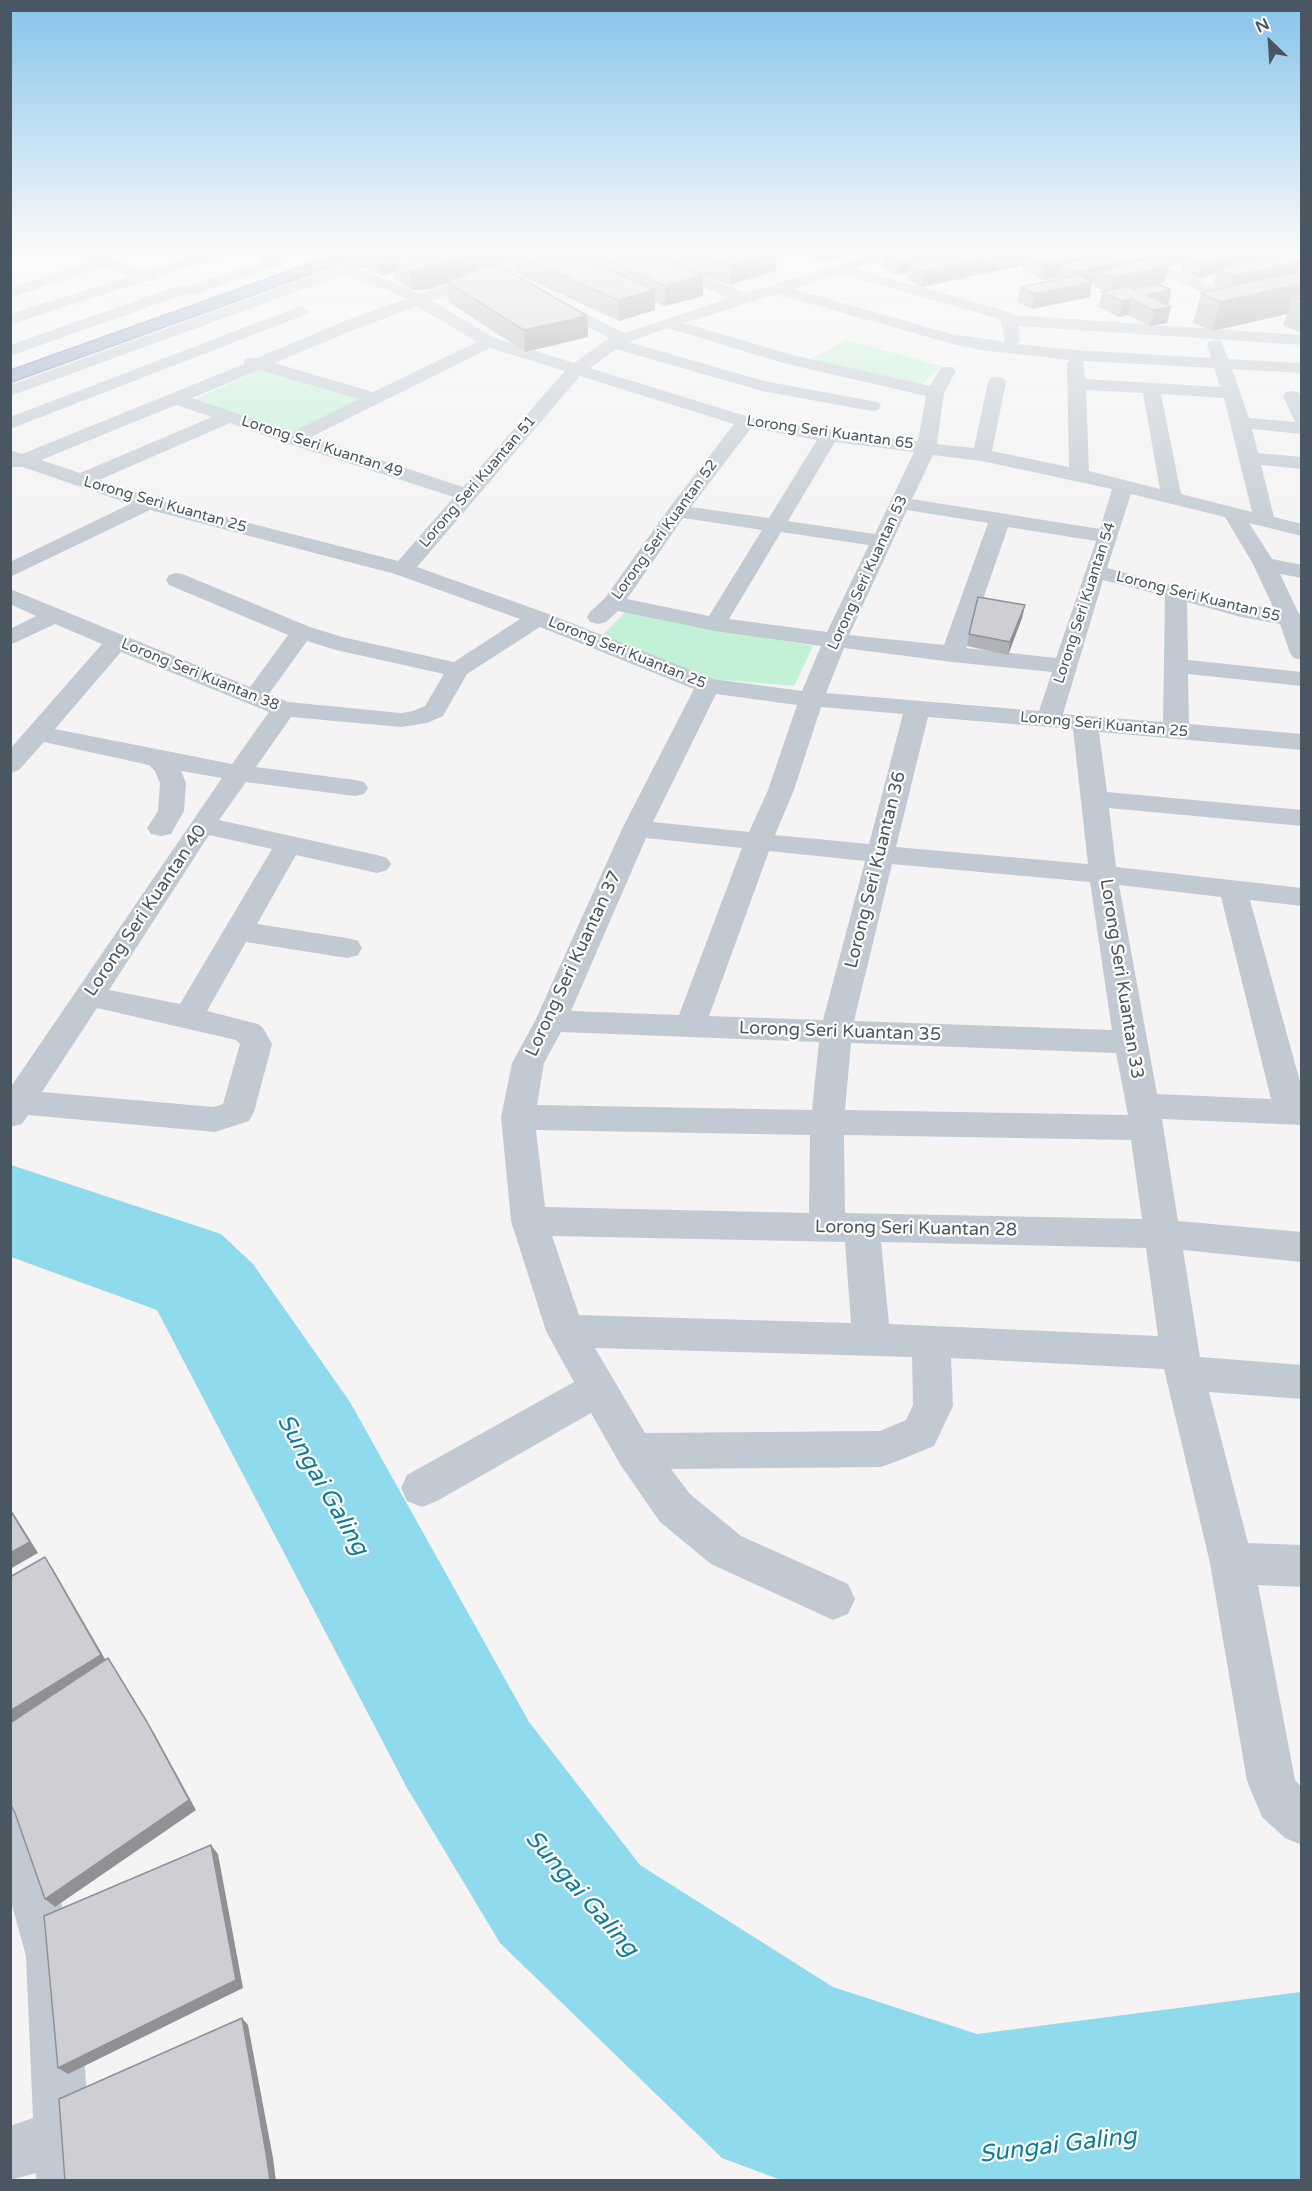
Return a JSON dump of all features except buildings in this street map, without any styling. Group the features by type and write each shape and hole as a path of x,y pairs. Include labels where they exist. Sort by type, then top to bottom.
{"highway":[{"path":"10,365 47,350"},
{"path":"10,377 71,350"}],"street":[{"path":"10,391 123,350"},
{"path":"10,424 203,350"},
{"path":"211,350 373,398"},
{"path":"15,461 153,408 291,350"},
{"path":"293,439 472,350"},
{"name":"Lorong Seri Kuantan 65","path":"515,350 746,422 982,455 1123,486 1302,530"},
{"path":"546,360 569,350"},
{"name":"Lorong Seri Kuantan 51","path":"403,569 577,369 600,350"},
{"path":"653,350 762,386 872,406"},
{"path":"765,350 789,359 935,393 947,371"},
{"path":"1027,350 1302,368"},
{"path":"1217,350 1241,423 1265,522"},
{"path":"1076,355 1079,476"},
{"path":"56,374 153,408"},
{"path":"864,439 872,406 883,382"},
{"path":"982,455 997,382"},
{"path":"1078,384 1230,393"},
{"path":"1151,388 1172,498"},
{"name":"Lorong Seri Kuantan 53","path":"690,1026 758,842 781,790 811,699 835,640 902,503 927,446 935,393"},
{"path":"1292,396 1302,419"},
{"name":"Lorong Seri Kuantan 49","path":"175,399 468,495"},
{"path":"82,480 230,417"},
{"name":"Lorong Seri Kuantan 52","path":"579,634 613,603 677,511 746,422"},
{"path":"1241,423 1302,428"},
{"path":"715,624 777,526 830,435"},
{"path":"1250,458 1302,463"},
{"name":"Lorong Seri Kuantan 25","path":"15,461 82,480 148,503 403,569 538,618 708,686 917,709 1302,742"},
{"name":"Lorong Seri Kuantan 54","path":"1048,721 1123,486"},
{"path":"10,571 148,503"},
{"path":"902,503 1108,537"},
{"path":"677,511 882,541"},
{"path":"1234,514 1296,620 1302,653"},
{"path":"952,655 1000,520"},
{"path":"1264,564 1302,572"},
{"name":"Lorong Seri Kuantan 55","path":"1095,571 1176,594 1296,620"},
{"path":"177,580 302,632 336,643 458,670"},
{"path":"1176,594 1176,731"},
{"name":"Lorong Seri Kuantan 38","path":"10,596 284,709 401,720 418,718 434,711 458,670 538,618"},
{"path":"613,603 715,624 952,655 1065,666"},
{"path":"10,638 55,615"},
{"path":"255,697 302,632"},
{"path":"13,758 38,733 117,642"},
{"path":"1176,666 1302,679"},
{"name":"Lorong Seri Kuantan 37","path":"708,686 636,829 551,1021 528,1063 518,1117 529,1221 565,1331 634,1451 675,1508 726,1550 832,1599"},
{"name":"Lorong Seri Kuantan 40","path":"14,1109 202,825 284,709"},
{"name":"Lorong Seri Kuantan 36","path":"871,1340 844,1228 827,1122 836,1032 917,709"},
{"name":"Lorong Seri Kuantan 33","path":"1085,723 1103,874 1164,1234 1182,1363 1232,1563 1271,1781 1279,1800 1302,1821"},
{"path":"38,733 158,759 238,773 355,788"},
{"path":"158,759 167,768 173,783 171,811 160,828"},
{"path":"1093,799 1302,818"},
{"path":"202,825 377,864"},
{"path":"636,829 1103,874 1302,897"},
{"path":"188,1017 288,845"},
{"path":"518,1117 827,1122 1296,1113 1233,889"},
{"path":"238,931 347,948"},
{"path":"14,1109 215,1120 237,1113 256,1044 247,1032 89,996"},
{"name":"Lorong Seri Kuantan 35","path":"551,1021 1130,1042"},
{"name":"Lorong Seri Kuantan 28","path":"529,1221 1164,1234 1302,1247"},
{"path":"565,1331 931,1341 1182,1363 1302,1382"},
{"path":"634,1451 881,1449 920,1433 933,1406 931,1341"},
{"path":"422,1488 598,1389"},
{"path":"1232,1563 1302,1566"},
{"path":"10,1820 18,1836 52,1956 62,2158 10,2154"}],"green space":[{"path":"827,350 883,350 941,366 920,386 811,359"},
{"path":"264,368 362,399 296,434 196,399"},
{"path":"625,612 813,646 794,686 700,678 601,637"}],"water":[{"name":"Sungai Galing","path":"11,1165 221,1234 253,1264 350,1402 529,1722 640,1865 833,1987 977,2034 1301,1992 1301,2180 781,2180 722,2158 500,1943 407,1788 157,1310 11,1257"}]}
